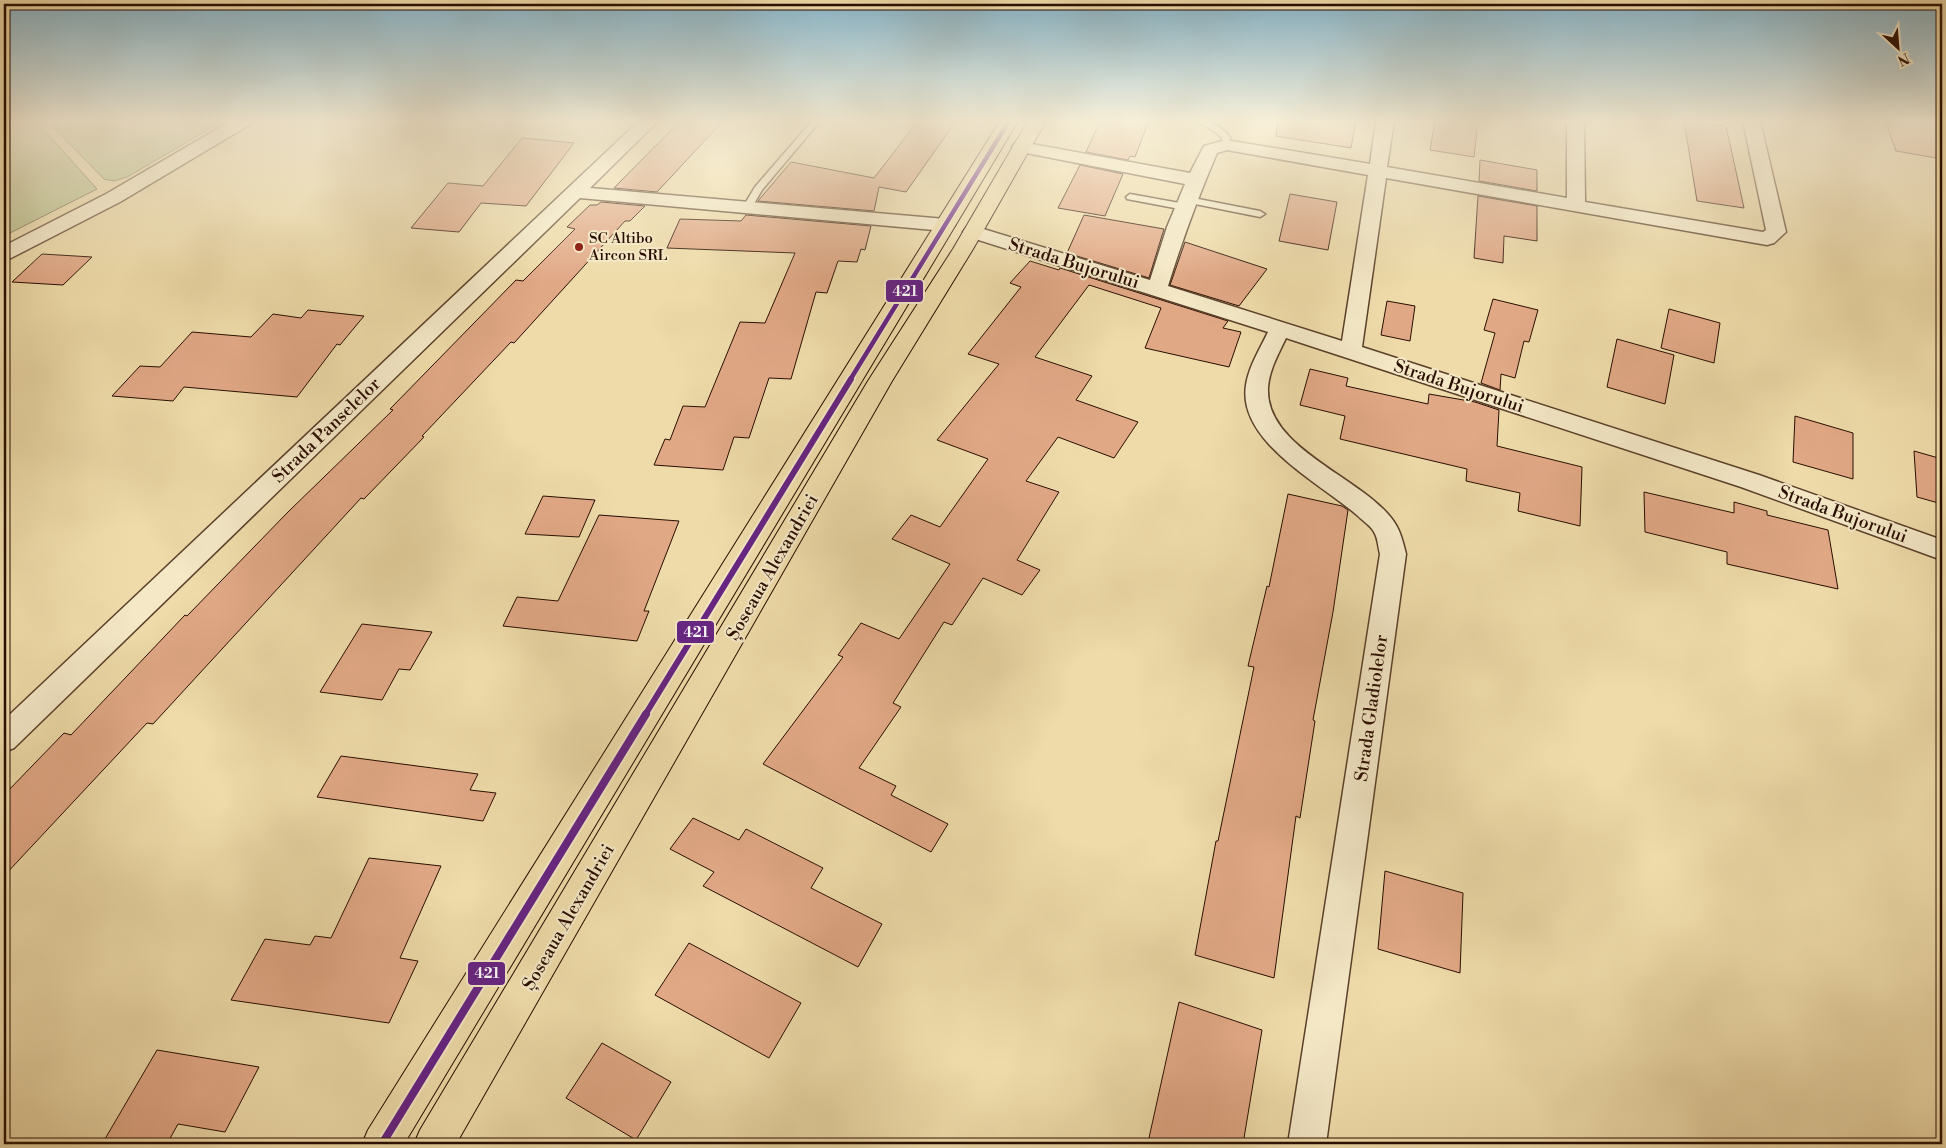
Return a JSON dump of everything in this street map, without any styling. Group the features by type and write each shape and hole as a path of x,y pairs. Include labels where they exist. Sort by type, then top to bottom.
{"highway":[{"name":"Șoseaua Alexandriei","path":"382,1144 658,698 976,175"},
{"name":"Șoseaua Alexandriei","path":"434,1144 880,381 973,232 1006,175"}],"street":[{"path":"4,254 112,198 151,175"},
{"name":"Strada Panselelor","path":"4,739 592,175"},
{"path":"1166,175 1196,180"},
{"path":"1157,289 1186,204 1199,175"},
{"path":"1351,351 1377,175"},
{"path":"1403,175 1767,239 1776,232 1764,175"},
{"path":"1575,175 1576,206"},
{"path":"574,192 945,225"},
{"name":"Strada Bujorului","path":"973,232 1351,351 1750,481 1942,550"},
{"name":"Strada Gladiolelor","path":"1280,329 1264,365 1257,393 1266,421 1287,449 1360,502 1385,528 1393,554 1307,1144"}],"lane":[{"path":"748,207 758,189 770,175"},
{"path":"1130,198 1260,214"}],"green space":[{"path":"4,175 84,175 97,189 4,236"},
{"path":"100,175 131,175 114,181 104,179"}],"building":[{"path":"492,175 550,175 526,206 481,203 459,232 411,228 448,183 483,186"},
{"path":"627,175 673,175 657,192 614,188"},
{"path":"780,175 856,175 874,178 877,175 918,175 906,192 879,187 874,211 758,201"},
{"path":"1075,175 1123,175 1105,216 1058,208"},
{"path":"1479,175 1537,175 1537,191 1479,181"},
{"path":"1693,175 1737,175 1744,208 1697,201"},
{"path":"1290,194 1337,202 1328,250 1279,241"},
{"path":"1478,196 1537,206 1537,241 1504,236 1503,263 1474,258"},
{"path":"601,202 645,206 630,221 625,221 514,343 511,342 364,499 361,498 153,724 147,723 4,876 4,795 64,733 71,735 185,615 187,616 288,512 393,410 390,409 516,280 523,281 575,229 567,227 590,205 597,205"},
{"path":"746,215 871,226 865,250 861,249 857,262 838,261 827,293 816,292 791,379 769,378 749,438 734,437 723,470 654,465 665,439 670,440 683,406 705,407 740,322 765,323 795,253 667,248 680,219 741,221"},
{"path":"1084,215 1164,229 1149,278 1067,253"},
{"path":"1185,242 1267,269 1239,306 1170,285"},
{"path":"42,254 92,257 63,285 12,282"},
{"path":"1030,261 1059,270 1060,268 1228,321 1223,328 1241,332 1229,367 1145,348 1161,308 1089,285 1035,357 1092,376 1076,400 1138,422 1114,458 1058,437 1026,481 1059,492 1017,560 1040,570 1022,595 983,578 952,625 944,622 893,703 901,707 859,768 896,786 891,795 948,824 931,852 763,764 843,657 838,655 861,623 899,639 950,564 892,539 911,515 940,527 988,459 937,440 999,364 968,354 1021,287 1010,283"},
{"path":"1493,299 1538,310 1529,342 1524,341 1515,378 1501,374 1500,390 1481,383 1495,333 1484,330"},
{"path":"1387,301 1415,306 1410,341 1381,335"},
{"path":"1669,309 1720,323 1714,363 1661,348"},
{"path":"308,310 364,316 340,345 337,344 297,397 184,387 173,401 112,396 140,366 160,367 192,332 251,337 273,314 301,318"},
{"path":"1617,339 1674,355 1665,404 1607,387"},
{"path":"1310,369 1348,378 1346,386 1428,404 1429,394 1475,402 1499,410 1497,446 1582,467 1580,526 1518,511 1520,493 1466,481 1467,469 1340,439 1345,416 1300,405"},
{"path":"1795,416 1853,433 1853,479 1793,462"},
{"path":"1914,451 1942,459 1942,504 1917,497"},
{"path":"1644,492 1734,513 1734,502 1767,511 1767,515 1828,530 1838,589 1727,564 1727,552 1645,532"},
{"path":"1288,494 1342,506 1348,510 1333,612 1313,720 1315,721 1300,818 1296,816 1274,978 1195,955 1216,841 1218,841 1254,667 1248,666 1267,586 1269,587"},
{"path":"543,496 595,500 579,537 525,534"},
{"path":"599,515 679,521 644,611 649,611 637,641 503,626 517,597 558,601"},
{"path":"362,624 432,632 410,670 399,669 382,700 320,692"},
{"path":"341,756 478,774 470,790 496,793 483,821 317,797"},
{"path":"693,818 739,840 746,829 823,868 811,888 882,924 858,967 703,886 714,872 670,849"},
{"path":"369,858 441,866 400,958 418,961 389,1023 231,1000 265,939 310,945 315,936 331,938"},
{"path":"1385,871 1463,893 1460,973 1378,949"},
{"path":"689,943 801,1003 769,1058 655,995"},
{"path":"1179,1002 1262,1030 1243,1144 1167,1144 1149,1138"},
{"path":"602,1043 671,1082 636,1140 566,1098"},
{"path":"157,1050 259,1067 225,1132 178,1124 167,1144 102,1144"}],"transit line":[{"name":"421","path":"382,1144 976,175"}],"place":[{"name":"SC Altibo Aircon SRL","path":"579,247"}]}
